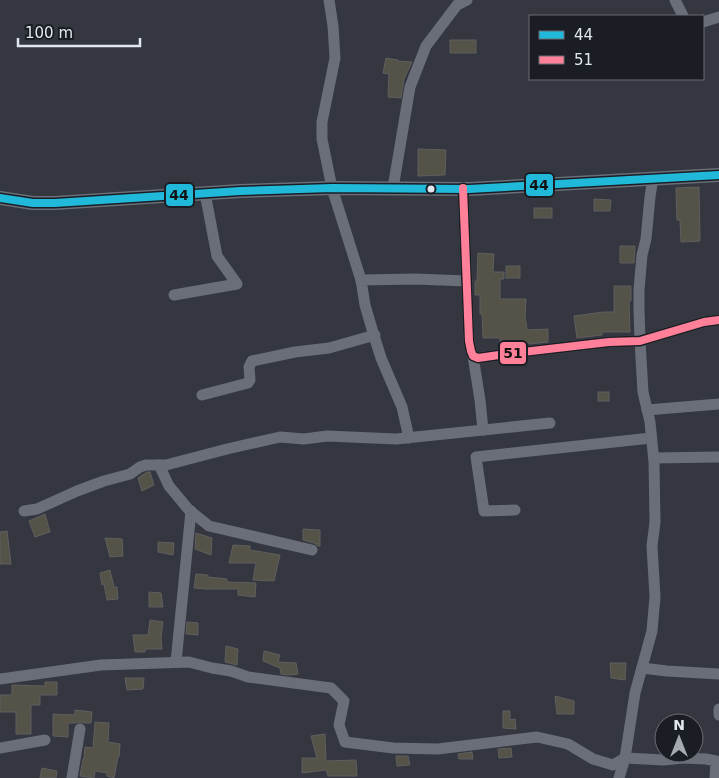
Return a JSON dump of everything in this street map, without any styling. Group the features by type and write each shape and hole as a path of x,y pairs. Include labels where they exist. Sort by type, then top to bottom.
{"main road":[{"path":"0,204 55,203 205,193 332,188 464,188 719,175"},
{"path":"0,198 33,203"}],"street":[{"path":"329,0 333,26 334,58 322,131 324,150 332,188 361,280 365,305 382,358 402,407 409,438"},
{"path":"393,188 410,87 426,46 457,5 467,0"},
{"path":"675,0 683,15"},
{"path":"704,22 719,17"},
{"path":"619,778 625,758 635,693 652,631 654,596 652,546 654,458 643,392 640,290 642,255 654,178"},
{"path":"464,188 469,341 484,430"},
{"path":"174,295 237,284 217,256 205,193"},
{"path":"361,280 415,279 467,281"},
{"path":"473,356 478,358 609,342 640,341 704,322 719,320"},
{"path":"202,395 248,383 250,380 248,367 252,361 294,352 329,348 375,335"},
{"path":"647,410 719,404"},
{"path":"24,511 37,509 77,491 130,474 146,465 166,465 280,437 304,439 327,436 396,439 550,423"},
{"path":"515,510 484,511 476,457 651,438"},
{"path":"654,458 719,457"},
{"path":"159,465 169,486 191,511 209,526 312,550"},
{"path":"176,662 191,511"},
{"path":"0,679 102,665 189,662 232,671 248,677 331,688 344,701 339,725 345,742 393,748 438,748 537,737 568,744 593,759 613,765 625,758 717,760 715,778"},
{"path":"642,668 719,674"},
{"path":"719,709 719,715"},
{"path":"72,778 80,729"},
{"path":"0,748 46,740"}],"building":[{"path":"450,40 476,40 476,53 450,53"},
{"path":"386,58 412,62 404,79 401,98 388,97 389,74 383,73"},
{"path":"418,149 446,150 445,175 418,176"},
{"path":"699,187 700,241 681,242 680,220 677,220 676,188"},
{"path":"594,199 611,200 610,211 594,211"},
{"path":"534,208 552,208 552,218 534,218"},
{"path":"620,246 635,246 634,263 620,263"},
{"path":"478,253 494,254 493,272 504,272 504,279 500,279 500,299 526,299 525,321 527,330 548,329 548,342 529,344 529,342 500,343 500,338 483,338 480,295 475,295"},
{"path":"506,266 520,266 520,278 506,278"},
{"path":"614,286 631,286 631,301 629,301 630,332 602,332 602,335 577,338 574,316 614,312"},
{"path":"598,392 609,392 609,401 598,401"},
{"path":"150,472 154,485 142,491 138,478"},
{"path":"45,514 50,532 35,537 29,521"},
{"path":"303,529 320,530 320,546 303,540"},
{"path":"7,531 11,564 0,564 0,532"},
{"path":"196,533 212,538 211,555 195,549"},
{"path":"105,538 122,539 123,556 110,557"},
{"path":"158,542 174,543 173,555 158,552"},
{"path":"233,545 250,546 250,550 280,555 274,581 253,580 256,563 229,563"},
{"path":"110,570 114,587 117,587 118,599 107,600 100,573"},
{"path":"196,574 227,579 227,582 256,583 255,597 238,595 238,589 194,588"},
{"path":"149,592 161,593 163,607 149,607"},
{"path":"150,620 163,622 162,649 145,649 145,652 135,652 133,635 148,635"},
{"path":"187,622 198,623 198,635 186,634"},
{"path":"226,646 238,649 237,665 225,662"},
{"path":"264,651 280,655 278,662 296,663 298,674 281,674 280,668 263,661"},
{"path":"610,663 626,663 625,680 611,678"},
{"path":"125,678 144,678 143,689 127,690"},
{"path":"45,682 57,682 57,695 40,695 40,705 31,705 31,734 16,734 16,712 0,712 0,695 12,695 12,685 45,686"},
{"path":"555,696 574,701 574,714 557,714"},
{"path":"75,710 92,712 91,723 68,723 68,737 53,736 53,714 75,715"},
{"path":"503,711 510,711 510,720 515,719 516,729 503,728"},
{"path":"95,722 109,723 108,742 120,744 114,778 107,776 107,773 95,771 94,778 80,776 85,747 93,748"},
{"path":"325,734 326,761 356,760 357,776 328,776 326,770 302,773 302,758 317,758 311,736"},
{"path":"511,748 512,757 499,758 498,749"},
{"path":"472,752 473,759 459,759 458,754"},
{"path":"396,756 408,756 410,765 397,766"},
{"path":"42,768 57,771 56,778 40,778"}],"transit line":[{"name":"44","path":"0,198 33,203 55,203 240,191 332,188 469,189 719,175"},
{"name":"51","path":"463,188 469,341 473,356 478,358 609,342 640,341 704,322 719,320"}]}
